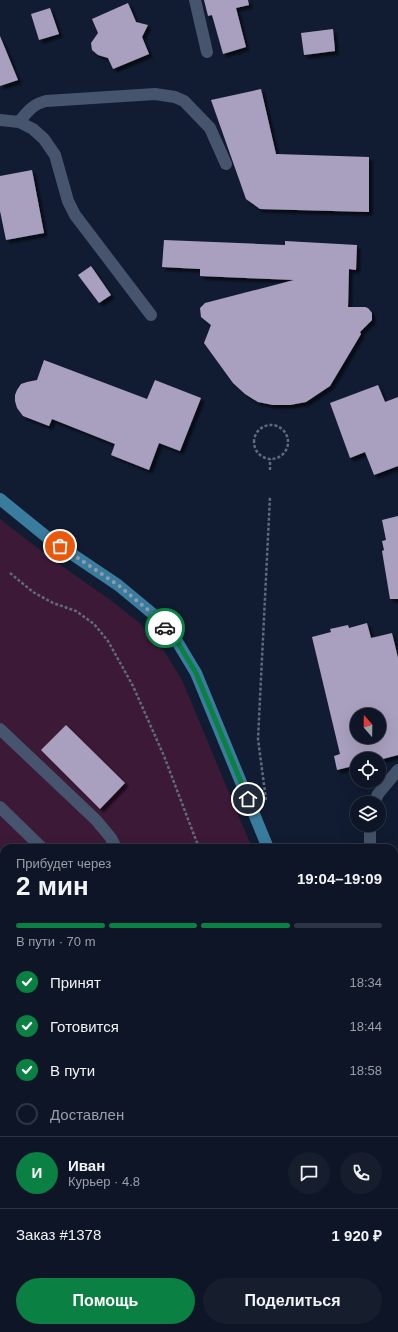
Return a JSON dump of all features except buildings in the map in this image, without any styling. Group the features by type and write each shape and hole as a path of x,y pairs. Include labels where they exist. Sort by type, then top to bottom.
{"main road":[{"path":"0,498 48,538 118,585 153,614 178,643 196,673 266,844"}],"street":[{"path":"195,0 207,52"},
{"path":"19,122 30,108 46,100 155,94 175,97 184,101 210,128 226,164"},
{"path":"0,120 19,122 33,129 44,139 55,155 68,201 75,215 151,315"},
{"path":"0,729 96,820 114,844"},
{"path":"377,796 398,770"},
{"path":"0,807 38,844"},
{"path":"370,832 370,844"}],"path":[{"path":"272,424 283,429 287,434 288,446 282,455 270,459 265,458 257,451 254,441 255,435 262,427 272,424"},
{"path":"270,459 270,470"},
{"path":"254,813 267,808 266,791 258,739 270,497"},
{"path":"10,573 33,592 53,603 76,611 94,624 108,641 133,686 160,749 197,844"}],"shaded area":[{"path":"0,519 49,557 109,599 141,624 164,651 182,680 250,844 0,844"}],"way so far":[{"path":"60,546 118,585 153,614 165,628"}],"route":[{"path":"165,628 178,643 196,673 248,799"}]}
